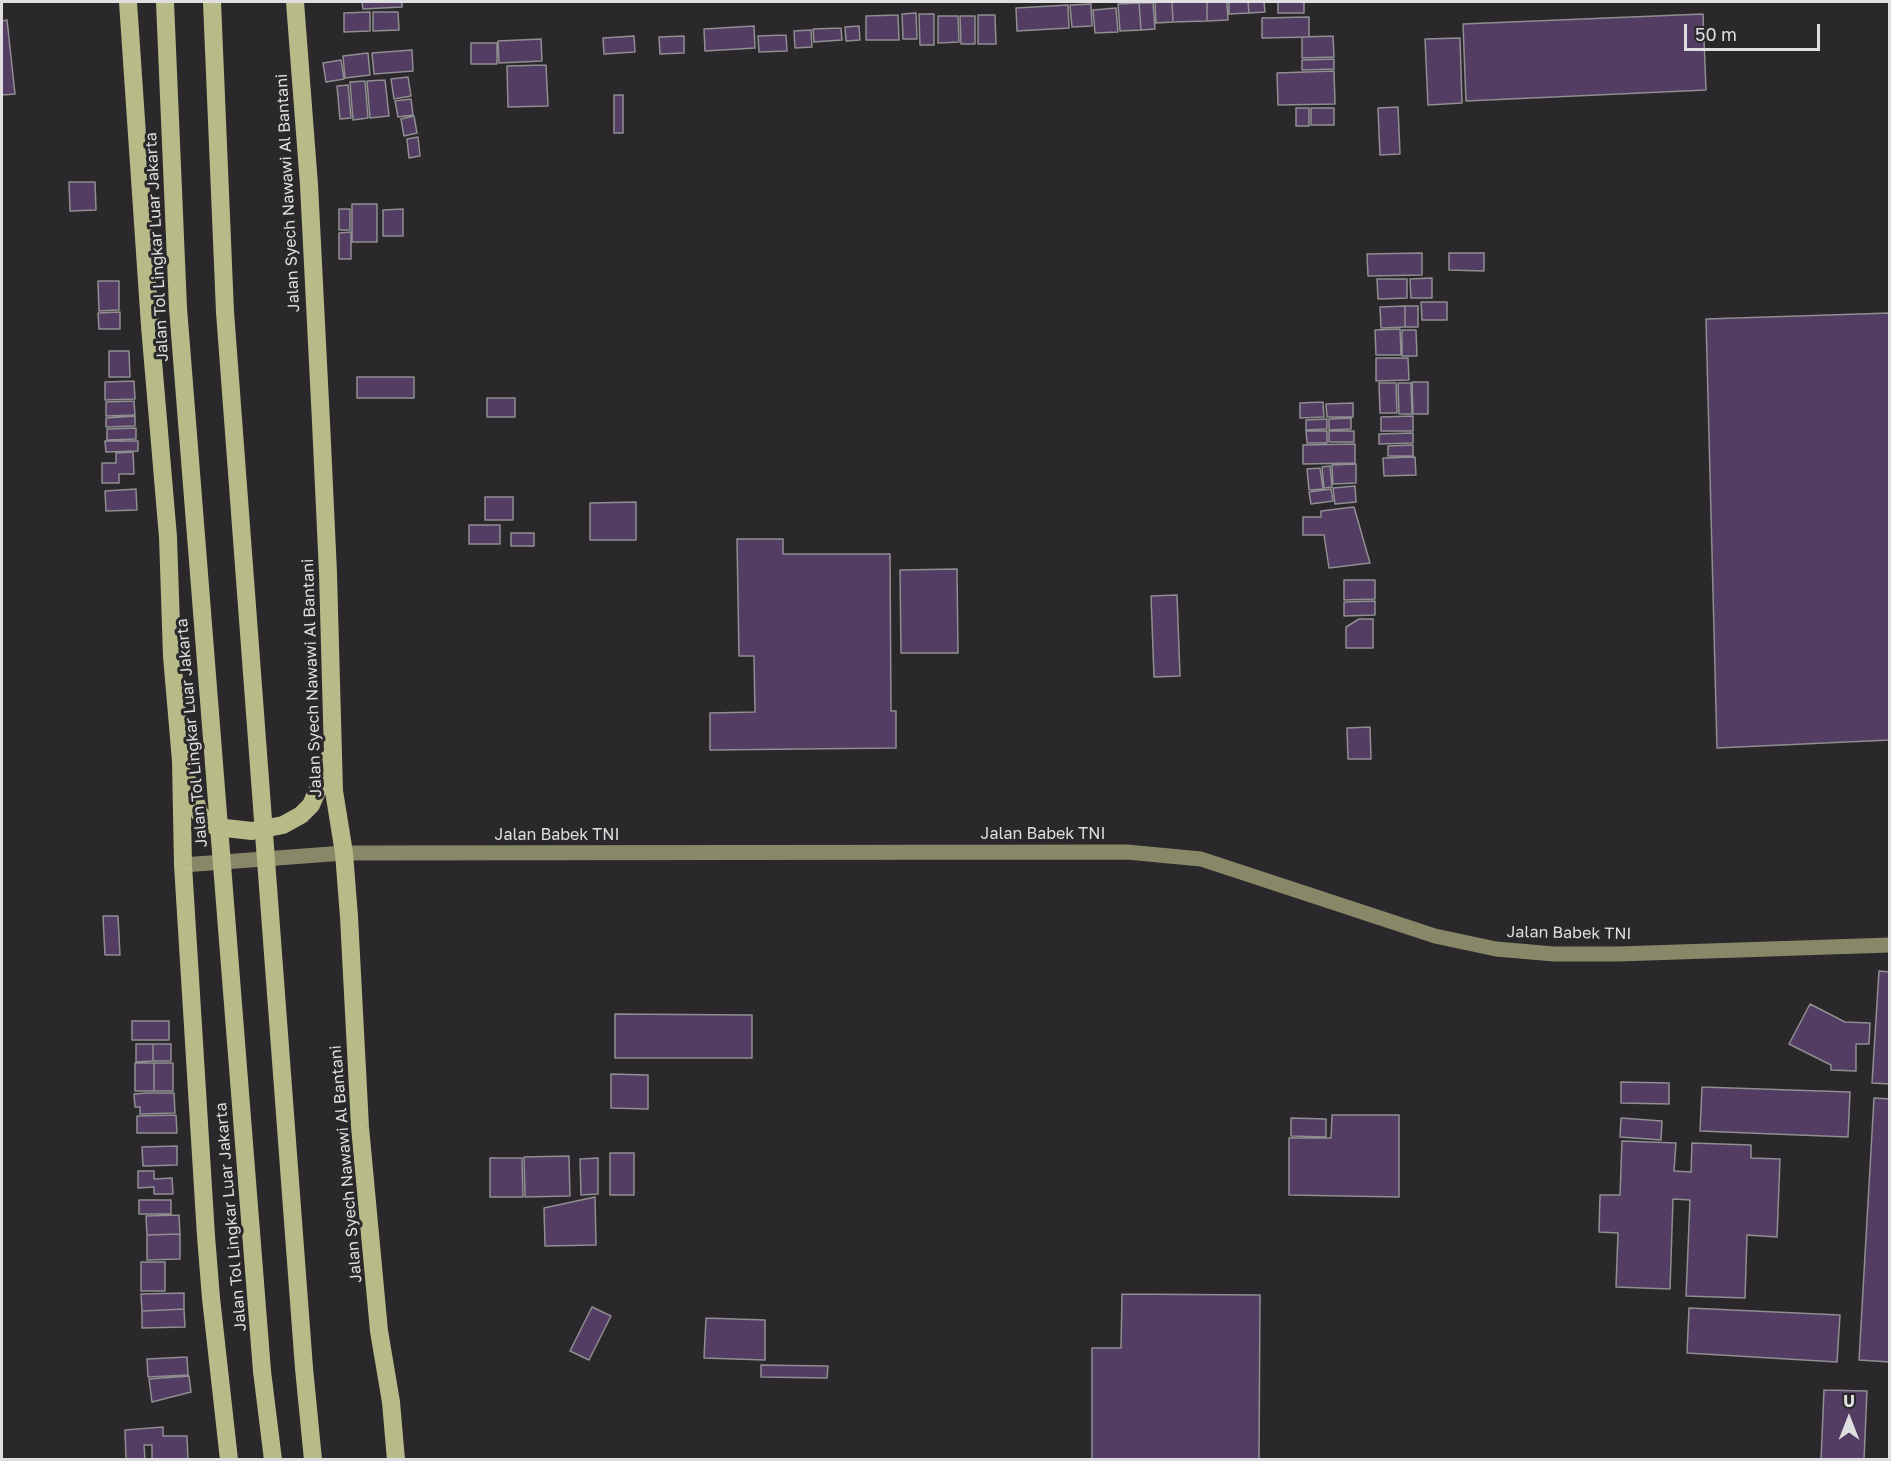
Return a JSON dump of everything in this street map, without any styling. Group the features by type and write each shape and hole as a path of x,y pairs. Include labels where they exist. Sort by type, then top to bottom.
{"highway":[{"path":"128,2 150,326 168,537 172,656 181,761 183,865 210,1288 229,1460"},
{"name":"Jalan Tol Lingkar Luar Jakarta","path":"165,2 178,308 262,1371 273,1460"},
{"path":"212,2 225,312 304,1368 313,1460"},
{"name":"Jalan Syech Nawawi Al Bantani","path":"295,2 309,185 321,422 328,573 333,791 344,853 360,1127 380,1331 391,1402 396,1460"},
{"path":"181,761 200,814 205,820 216,827 252,831 283,825 301,815 311,805 332,748"}],"street":[{"name":"Jalan Babek TNI","path":"183,865 344,853 1127,852 1201,859 1436,936 1496,949 1554,954 1618,954 1890,945"}],"building":[{"path":"362,2 402,2 402,7 363,9"},
{"path":"1155,2 1172,2 1173,22 1156,23"},
{"path":"1172,2 1207,2 1207,21 1173,22"},
{"path":"1207,2 1227,2 1228,20 1207,21"},
{"path":"1229,2 1248,2 1249,13 1229,14"},
{"path":"1248,2 1264,2 1265,12 1249,13"},
{"path":"1278,2 1304,2 1304,13 1278,13"},
{"path":"1139,3 1153,3 1155,29 1141,30"},
{"path":"1139,3 1141,30 1120,31 1118,4"},
{"path":"1091,4 1092,26 1072,27 1070,5"},
{"path":"1068,5 1069,28 1017,31 1016,8"},
{"path":"1116,8 1118,32 1095,33 1093,10"},
{"path":"370,12 370,31 344,32 344,13"},
{"path":"373,12 398,12 399,30 373,31"},
{"path":"916,13 917,39 903,39 902,14"},
{"path":"919,14 934,14 934,45 920,45"},
{"path":"1703,14 1706,90 1466,101 1463,24"},
{"path":"898,15 899,40 866,40 866,16"},
{"path":"978,15 995,15 996,44 978,44"},
{"path":"938,16 958,16 959,42 938,43"},
{"path":"960,16 975,16 975,44 961,44"},
{"path":"1309,17 1309,37 1262,38 1262,18"},
{"path":"7,20 15,94 2,95 2,21"},
{"path":"754,26 755,48 705,51 704,29"},
{"path":"859,26 860,40 846,41 845,27"},
{"path":"841,28 842,40 814,42 813,29"},
{"path":"811,30 812,47 795,48 794,31"},
{"path":"786,35 787,51 759,52 758,36"},
{"path":"634,36 635,52 604,54 603,38"},
{"path":"684,36 684,53 660,54 659,37"},
{"path":"1333,36 1334,57 1302,58 1302,37"},
{"path":"1460,38 1462,103 1428,105 1425,39"},
{"path":"541,39 542,61 499,63 498,41"},
{"path":"471,43 497,43 497,64 471,64"},
{"path":"412,50 413,71 374,74 372,53"},
{"path":"368,53 370,75 345,78 343,56"},
{"path":"1334,59 1334,69 1302,70 1302,60"},
{"path":"341,60 344,79 326,82 323,63"},
{"path":"546,65 548,106 508,107 507,66"},
{"path":"1334,71 1335,104 1278,105 1277,73"},
{"path":"408,77 411,96 394,99 391,79"},
{"path":"385,80 389,116 370,118 367,81"},
{"path":"365,81 368,118 353,120 350,82"},
{"path":"348,85 351,118 340,119 337,86"},
{"path":"614,95 623,95 623,133 614,133"},
{"path":"411,99 413,115 398,117 395,101"},
{"path":"1398,107 1400,154 1380,155 1378,108"},
{"path":"1296,108 1309,108 1309,126 1296,126"},
{"path":"1311,108 1334,108 1334,125 1311,125"},
{"path":"414,116 417,133 404,136 401,119"},
{"path":"418,137 420,156 409,158 407,139"},
{"path":"69,182 95,182 96,210 70,211"},
{"path":"352,204 377,204 377,242 352,242"},
{"path":"339,209 350,209 350,230 339,230"},
{"path":"403,209 403,236 383,236 383,210"},
{"path":"351,232 351,259 339,259 339,233"},
{"path":"1422,253 1422,275 1368,276 1367,254"},
{"path":"1449,253 1484,253 1484,271 1449,270"},
{"path":"1432,278 1432,298 1411,298 1410,279"},
{"path":"1377,279 1407,279 1407,298 1378,299"},
{"path":"98,281 119,281 119,310 99,311"},
{"path":"1421,302 1447,302 1447,320 1422,320"},
{"path":"1405,306 1405,327 1381,328 1380,307"},
{"path":"1405,306 1418,306 1418,327 1405,327"},
{"path":"120,312 120,329 99,329 98,313"},
{"path":"1890,313 1890,740 1717,748 1706,319"},
{"path":"1400,329 1401,355 1376,355 1375,330"},
{"path":"1402,330 1416,330 1417,356 1402,356"},
{"path":"109,351 129,351 130,377 109,377"},
{"path":"1376,358 1408,358 1409,380 1376,381"},
{"path":"357,377 414,377 414,398 357,398"},
{"path":"134,381 135,399 105,400 105,382"},
{"path":"1412,382 1428,382 1428,414 1413,414"},
{"path":"1379,383 1396,383 1397,413 1380,413"},
{"path":"1398,383 1411,383 1412,414 1399,414"},
{"path":"487,398 515,398 515,417 487,417"},
{"path":"134,401 135,415 106,416 106,402"},
{"path":"1323,402 1324,417 1300,418 1300,403"},
{"path":"1353,403 1353,417 1327,417 1326,404"},
{"path":"135,416 135,426 106,427 106,418"},
{"path":"1413,416 1413,431 1381,431 1381,417"},
{"path":"1351,418 1351,429 1329,430 1329,419"},
{"path":"1327,419 1327,429 1306,430 1306,420"},
{"path":"136,428 136,439 107,440 107,429"},
{"path":"1306,431 1327,431 1327,443 1307,443"},
{"path":"1329,431 1354,431 1354,442 1329,442"},
{"path":"1413,433 1413,443 1379,444 1379,434"},
{"path":"105,441 138,441 138,451 106,452"},
{"path":"1355,444 1355,463 1303,464 1303,445"},
{"path":"1413,445 1413,456 1388,456 1388,446"},
{"path":"133,452 134,474 119,474 119,483 102,483 102,463 116,463 116,453"},
{"path":"1415,457 1416,475 1384,476 1383,458"},
{"path":"1356,464 1356,483 1333,484 1332,465"},
{"path":"1330,466 1332,487 1324,488 1322,467"},
{"path":"1320,468 1323,489 1309,490 1307,469"},
{"path":"1355,486 1356,502 1335,504 1333,488"},
{"path":"136,489 137,510 106,511 105,491"},
{"path":"1331,489 1333,501 1311,504 1309,492"},
{"path":"485,497 513,497 513,520 485,520"},
{"path":"636,502 636,540 590,540 590,503"},
{"path":"1354,507 1370,563 1329,568 1324,535 1303,535 1303,517 1321,517 1321,511"},
{"path":"469,525 500,525 500,544 469,544"},
{"path":"511,533 534,533 534,546 511,546"},
{"path":"737,539 783,539 783,554 890,554 891,711 896,711 896,748 710,750 710,713 755,712 754,656 739,656"},
{"path":"957,569 958,653 901,653 900,570"},
{"path":"1344,580 1375,580 1375,599 1344,600"},
{"path":"1177,595 1180,676 1154,677 1151,596"},
{"path":"1375,601 1375,615 1344,616 1344,602"},
{"path":"1359,619 1373,619 1373,648 1346,648 1346,627"},
{"path":"1370,727 1371,759 1348,759 1347,728"},
{"path":"103,916 118,916 120,955 105,955"},
{"path":"1879,971 1890,972 1890,1084 1872,1083"},
{"path":"1810,1004 1845,1022 1870,1023 1869,1044 1856,1044 1856,1071 1831,1070 1831,1065 1789,1044"},
{"path":"615,1014 752,1015 752,1058 615,1058"},
{"path":"132,1021 169,1021 169,1040 132,1040"},
{"path":"136,1044 153,1044 153,1061 136,1062"},
{"path":"153,1044 171,1044 171,1061 153,1061"},
{"path":"135,1063 154,1063 154,1091 135,1091"},
{"path":"154,1063 173,1063 173,1091 154,1091"},
{"path":"611,1074 648,1075 648,1109 611,1108"},
{"path":"1621,1082 1669,1083 1669,1104 1621,1103"},
{"path":"1702,1087 1850,1092 1848,1137 1700,1131"},
{"path":"174,1093 175,1113 140,1114 140,1107 135,1107 134,1094"},
{"path":"1874,1098 1890,1099 1890,1362 1859,1360"},
{"path":"176,1115 177,1133 137,1133 137,1116"},
{"path":"1332,1115 1399,1115 1399,1197 1289,1195 1289,1138 1331,1138"},
{"path":"1291,1118 1326,1119 1326,1137 1291,1136"},
{"path":"1621,1118 1662,1121 1661,1140 1620,1137"},
{"path":"1622,1141 1676,1143 1674,1171 1691,1172 1692,1143 1751,1145 1751,1158 1780,1159 1777,1237 1747,1235 1745,1298 1686,1296 1690,1200 1673,1199 1670,1289 1616,1287 1618,1233 1599,1232 1600,1195 1620,1195"},
{"path":"177,1146 177,1165 143,1166 142,1147"},
{"path":"610,1153 634,1153 634,1195 610,1195"},
{"path":"569,1156 570,1196 525,1197 524,1157"},
{"path":"490,1158 522,1158 523,1197 490,1197"},
{"path":"598,1158 598,1194 581,1195 580,1159"},
{"path":"138,1171 154,1171 154,1179 172,1178 173,1194 154,1194 154,1187 138,1188"},
{"path":"595,1197 596,1245 545,1246 544,1208"},
{"path":"139,1200 171,1200 171,1214 139,1214"},
{"path":"179,1215 180,1234 147,1235 146,1216"},
{"path":"180,1234 180,1259 147,1260 147,1235"},
{"path":"141,1262 165,1262 165,1291 141,1291"},
{"path":"184,1293 184,1309 142,1311 141,1294"},
{"path":"1122,1294 1260,1295 1259,1460 1092,1460 1092,1348 1121,1348"},
{"path":"592,1307 611,1316 589,1360 570,1351"},
{"path":"1689,1308 1840,1315 1837,1362 1687,1353"},
{"path":"184,1309 185,1327 142,1328 142,1311"},
{"path":"706,1318 765,1320 765,1360 704,1358"},
{"path":"187,1357 188,1375 148,1377 147,1359"},
{"path":"761,1365 828,1366 827,1378 761,1377"},
{"path":"189,1376 191,1392 152,1402 149,1379"},
{"path":"1824,1390 1867,1391 1864,1460 1821,1460"},
{"path":"163,1427 163,1436 187,1436 188,1460 152,1460 152,1445 144,1445 145,1460 126,1460 125,1430"}]}
